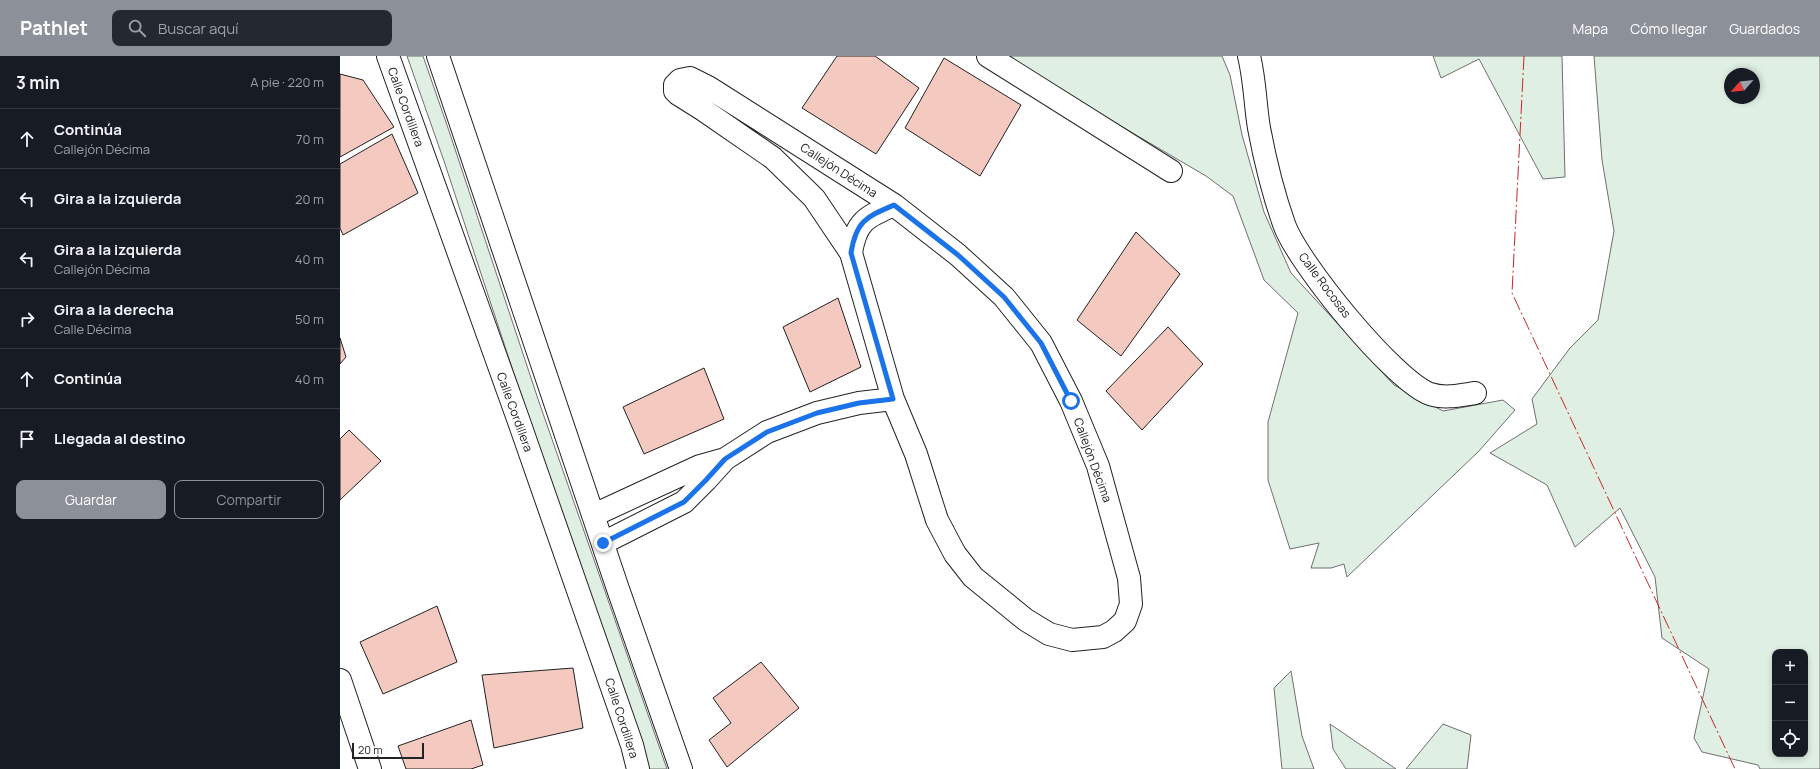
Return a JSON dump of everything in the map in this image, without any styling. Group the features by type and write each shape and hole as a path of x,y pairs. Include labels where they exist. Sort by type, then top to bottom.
{"street":[{"path":"371,56 389,60"},
{"path":"438,56 681,769"},
{"path":"988,56 1171,171"},
{"name":"Calle Rocosas","path":"1248,56 1253,72 1259,127 1284,226 1309,267 1334,301 1385,360 1410,381 1430,394 1451,397 1475,393"},
{"name":"Calle Cordillera","path":"389,60 517,416 632,745 638,769"},
{"name":"Callejón Décima","path":"690,78 708,86 894,205 958,255 1004,297 1041,343 1068,395 1098,466 1129,578 1131,604 1125,621 1114,631 1103,636 1072,640 1049,634 1026,620 973,578 954,554 937,520 916,454 893,399 851,253 814,198 773,158 678,94 676,91 676,85 680,80 690,78"},
{"path":"851,253 853,238 861,223 875,213 894,205"},
{"path":"603,543 684,502 725,459 767,432 817,413 859,403 893,399"},
{"path":"594,515 680,474 700,466 725,459"},
{"path":"340,680 370,769"}],"green space":[{"path":"407,56 423,56 539,402 667,769 649,769 515,377 444,161"},
{"path":"1007,56 1222,56 1230,75 1242,135 1264,212 1291,273 1394,385 1443,411 1503,400 1515,410 1479,451 1347,577 1344,564 1331,568 1311,568 1319,543 1290,549 1268,480 1268,422 1298,313 1264,280 1233,196 1206,176 1078,101"},
{"path":"1433,56 1562,56 1565,177 1543,179 1479,59 1441,78"},
{"path":"1594,56 1820,56 1820,769 1760,769 1758,765 1702,752 1694,738 1709,669 1662,638 1655,577 1620,508 1575,547 1547,485 1490,453 1537,424 1532,399 1570,348 1598,320 1614,231 1602,160"},
{"path":"1291,671 1302,736 1314,769 1282,769 1274,688"},
{"path":"1330,724 1396,769 1346,769 1333,749"},
{"path":"1443,724 1471,735 1467,769 1406,769"}],"building":[{"path":"837,56 875,56 919,88 876,154 802,108"},
{"path":"944,58 1021,105 980,176 905,128"},
{"path":"340,74 363,80 394,127 340,157"},
{"path":"392,134 418,193 343,235 340,228 340,164"},
{"path":"1136,232 1180,274 1121,356 1077,320"},
{"path":"838,298 861,367 810,392 783,327"},
{"path":"1168,327 1203,364 1142,430 1106,391"},
{"path":"340,338 346,357 340,364"},
{"path":"704,368 724,419 644,454 623,407"},
{"path":"349,430 381,461 340,500 340,439"},
{"path":"437,606 457,662 383,694 360,642"},
{"path":"761,662 799,708 727,767 709,740 731,723 713,698"},
{"path":"573,668 583,728 494,748 482,675"},
{"path":"471,720 483,765 471,769 406,769 398,746"}],"power":[{"path":"1524,56 1512,293 1735,769"}],"route":[{"path":"603,543 684,502 725,459 767,432 817,413 859,403 893,399 851,253 853,238 861,223 875,213 894,205 958,255 1004,297 1041,343 1071,401"}]}
